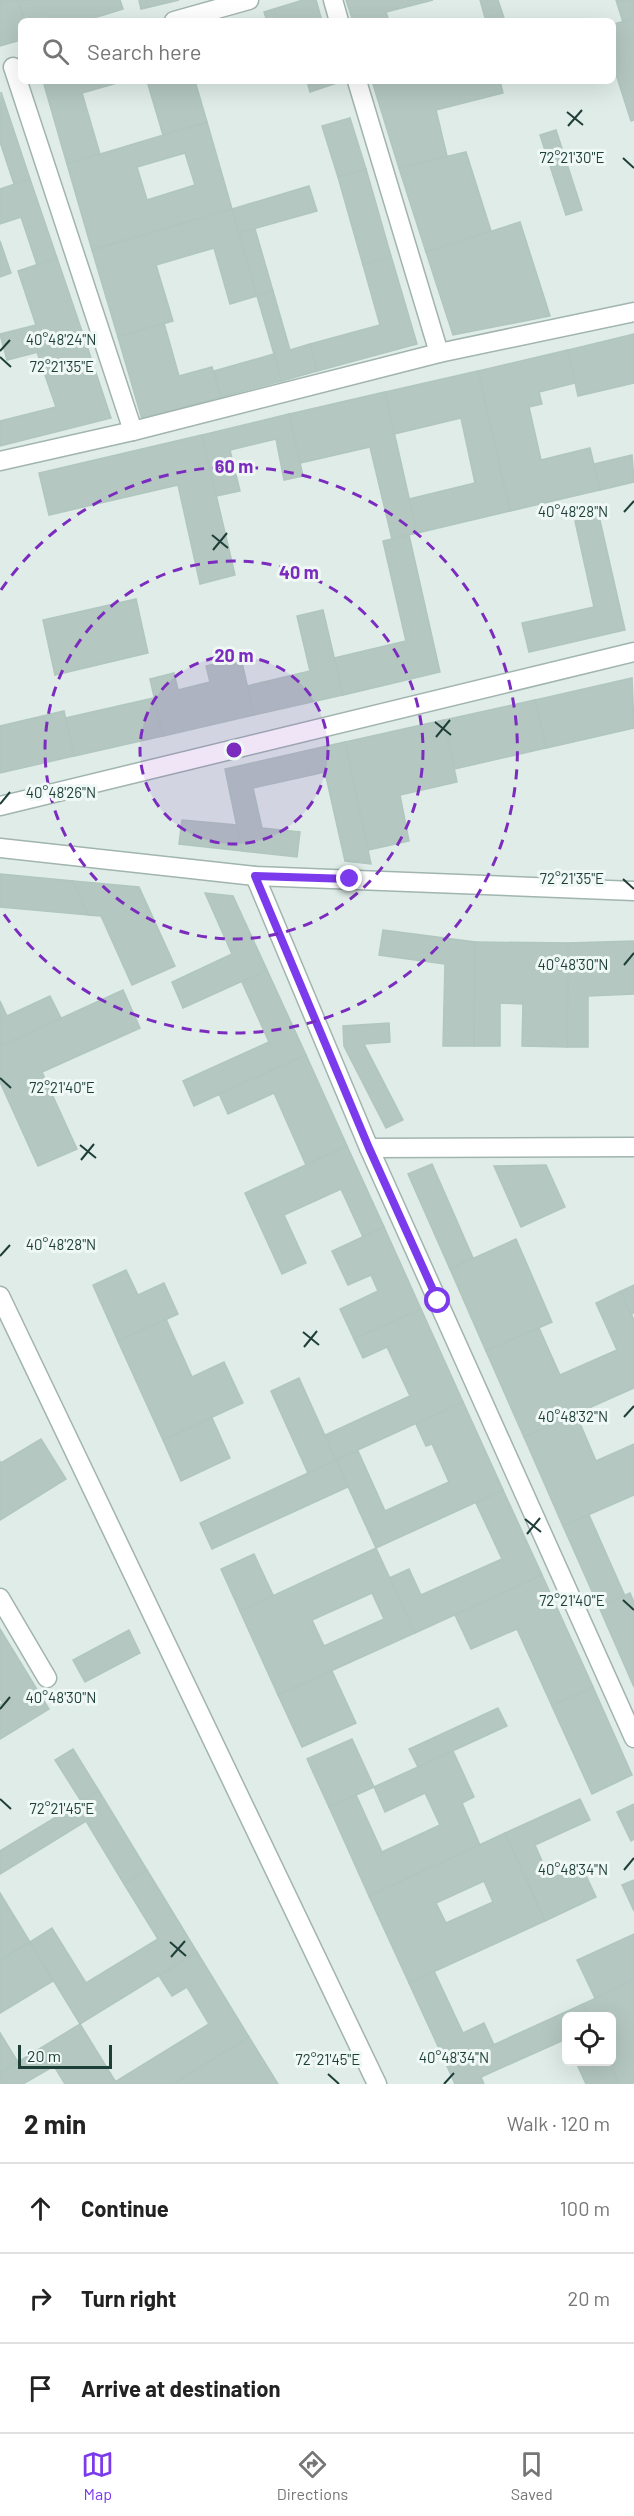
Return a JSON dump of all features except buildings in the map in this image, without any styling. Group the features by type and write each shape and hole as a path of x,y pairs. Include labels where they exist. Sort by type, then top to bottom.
{"street":[{"path":"185,18 249,0"},
{"path":"333,0 338,18"},
{"path":"11,67 133,431"},
{"path":"358,84 439,353"},
{"path":"0,461 133,431 439,353 634,312"},
{"path":"0,806 634,652"},
{"path":"0,848 255,876 634,891"},
{"path":"255,876 369,1148 634,1737"},
{"path":"369,1148 634,1147"},
{"path":"0,1296 377,2084"},
{"path":"0,1598 47,1678"}],"route":[{"path":"350,879 255,876 369,1148 438,1301"}]}
